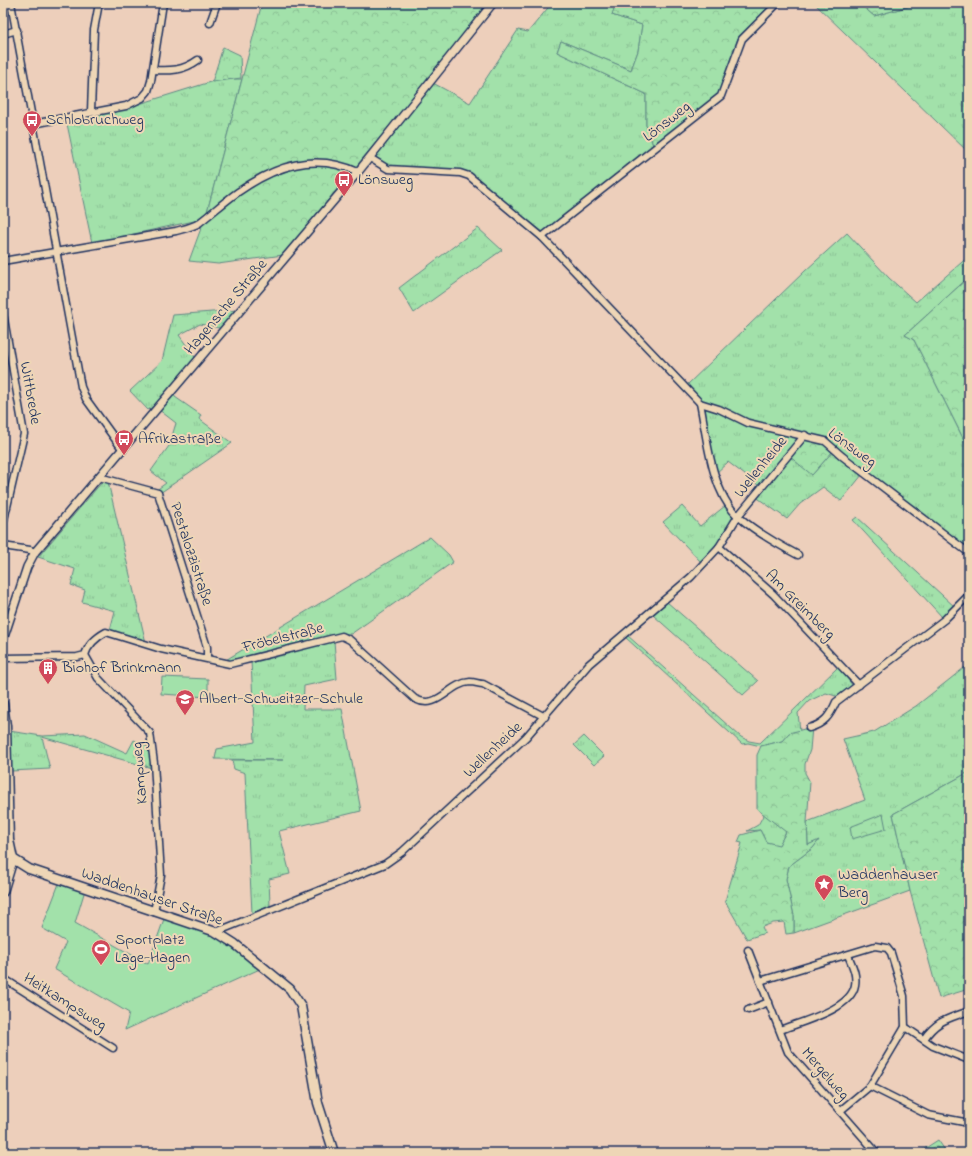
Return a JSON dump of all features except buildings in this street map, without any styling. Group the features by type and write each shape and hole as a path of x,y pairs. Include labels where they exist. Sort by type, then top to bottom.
{"main road":[{"path":"3,704 6,726 5,781 9,840 13,859 3,892"},
{"name":"Waddenhauser Straße","path":"13,859 29,869 216,932 235,944 290,988 301,1006 318,1103 334,1153"}],"street":[{"path":"11,3 81,387 86,399 123,450"},
{"path":"91,111 94,30 99,3"},
{"path":"33,124 91,111 126,106 142,98 148,91 153,70 163,3"},
{"path":"210,23 217,3"},
{"name":"Hagensche Straße","path":"3,640 27,567 35,552 370,158 493,3"},
{"name":"Lönsweg","path":"542,237 721,96 742,39 778,3"},
{"path":"3,34 17,30"},
{"path":"153,70 167,71 183,69 198,60"},
{"name":"Lönsweg","path":"370,158 388,169 460,173 469,176 542,237 700,403 719,409 748,423 805,435 825,441 842,456 969,553"},
{"path":"3,261 187,228 198,223 255,181 291,164 318,162 349,168 358,172"},
{"name":"Wittbrede","path":"3,313 24,434 3,524"},
{"path":"700,403 714,473 722,493 738,516"},
{"name":"Wellenheide","path":"216,932 385,864 402,852 526,737 545,717 589,664 690,577 719,547 738,516 805,435"},
{"name":"Pestalozzistraße","path":"99,477 158,493 207,647 207,658"},
{"name":"Wellenheide","path":"738,516 798,555"},
{"path":"3,546 35,552"},
{"name":"Am Greimberg","path":"719,547 773,594 859,685"},
{"path":"809,728 824,722 829,717 836,702 945,619 969,595"},
{"name":"Fröbelstraße","path":"85,655 87,648 99,636 106,632 161,649 230,664 342,636 350,640 415,699 422,703 431,702 464,684 476,683 483,684 545,717"},
{"path":"3,658 77,657 85,655"},
{"name":"Kampweg","path":"85,655 98,678 150,733 161,875 154,912"},
{"path":"760,981 875,946 887,948 891,953 904,996 905,1027 870,1086 840,1111"},
{"name":"Mergelweg","path":"748,950 788,1052 874,1152"},
{"path":"780,1030 835,1009 851,995 855,986 856,975 848,955"},
{"name":"Heitkampsweg","path":"3,978 113,1048"},
{"path":"748,1010 769,1002"},
{"path":"924,1039 932,1027 938,1023 969,1012"},
{"path":"905,1027 933,1046 969,1060"},
{"path":"870,1086 928,1115 969,1124"}],"green space":[{"path":"262,3 488,3 410,101 283,255 218,264 189,261 207,212"},
{"path":"552,3 616,3 612,15 642,25 638,51 631,70 561,41 557,52 646,94 646,125 653,145 543,232 465,171 389,167 375,157 433,83 470,103 518,30 528,32"},
{"path":"616,3 772,3 738,38 718,95 653,145 646,125 646,94 557,52 561,41 631,70 638,51 642,25 612,15"},
{"path":"814,3 859,3 874,16 921,3 969,3 969,153"},
{"path":"859,3 921,3 874,16"},
{"path":"223,47 240,55 241,78 212,82"},
{"path":"220,79 242,79 207,212 194,221 92,243 66,119 136,105"},
{"path":"478,228 502,250 414,313 399,288"},
{"path":"847,233 889,278 916,302 969,256 969,277 905,335 914,340 969,450 969,554 868,472 862,475 841,501 823,487 800,504 787,519 752,494 758,485 728,462 715,474 704,407 720,411 746,423 802,439 812,475 833,451 864,469 826,438 802,432 799,436 750,422 702,402 686,386 805,271"},
{"path":"969,277 969,450 914,340 905,335"},
{"path":"238,310 224,329 200,324 179,335 197,360 172,389 175,397 201,415 199,419 232,443 160,493 155,491 166,483 151,471 169,446 176,423 154,406 148,410 130,391 162,361 173,315"},
{"path":"802,439 823,442 833,451 812,475 789,456"},
{"path":"102,482 108,482 146,643 109,634 115,611 82,602 85,590 71,585 75,569 38,557"},
{"path":"682,506 700,526 725,506 734,517 715,549 702,563 663,522"},
{"path":"857,517 955,607 943,618 853,520"},
{"path":"430,537 449,555 453,562 351,634 341,633 282,650 230,662 224,661"},
{"path":"667,602 758,681 743,695 653,615"},
{"path":"627,635 741,737 749,741 760,743 838,667 853,686 839,697 826,693 809,701 798,713 800,731 789,733 782,741 761,746 748,743 742,744 625,637"},
{"path":"334,641 337,679 304,686 303,709 342,709 361,811 279,831 290,874 269,879 270,905 252,913 245,773 234,769 232,760 283,760 215,759 217,749 255,742 251,661"},
{"path":"969,664 969,772 893,814 910,891 794,933 794,916 786,879 789,866 813,848 818,841 808,845 807,822 865,800 843,739 874,732 916,706"},
{"path":"162,677 208,679 208,697 161,694"},
{"path":"812,727 810,750 805,764 805,773 810,782 807,822 808,845 819,840 813,848 789,866 786,879 794,916 794,933 786,934 784,922 773,923 762,927 765,933 747,939 725,901 742,843 738,842 741,835 760,830 766,842 779,845 786,832 757,809 757,755 761,746 782,741 789,733"},
{"path":"9,731 42,736 85,734 127,753 134,740 150,748 152,768 42,737 50,769 11,771"},
{"path":"584,736 604,756 594,765 574,745"},
{"path":"969,772 969,989 939,998 910,891 893,814"},
{"path":"764,814 786,831 779,846 766,842 760,830 747,831 758,825"},
{"path":"883,814 886,829 852,839 850,827"},
{"path":"60,881 85,890 75,923 148,964 164,919 209,933 234,946 262,968 125,1030 129,1013 54,969 66,942 42,928"},
{"path":"938,1140 947,1153 918,1153"}],"place":[{"name":"Schlobruchweg","path":"32,137"},
{"name":"Lönsweg","path":"344,197"},
{"name":"Afrikastraße","path":"124,456"},
{"name":"Biohof Brinkmann","path":"48,685"},
{"name":"Albert-Schweitzer-Schule","path":"185,716"},
{"name":"Waddenhauser Berg","path":"824,901"},
{"name":"Sportplatz Lage-Hagen","path":"101,966"}]}
